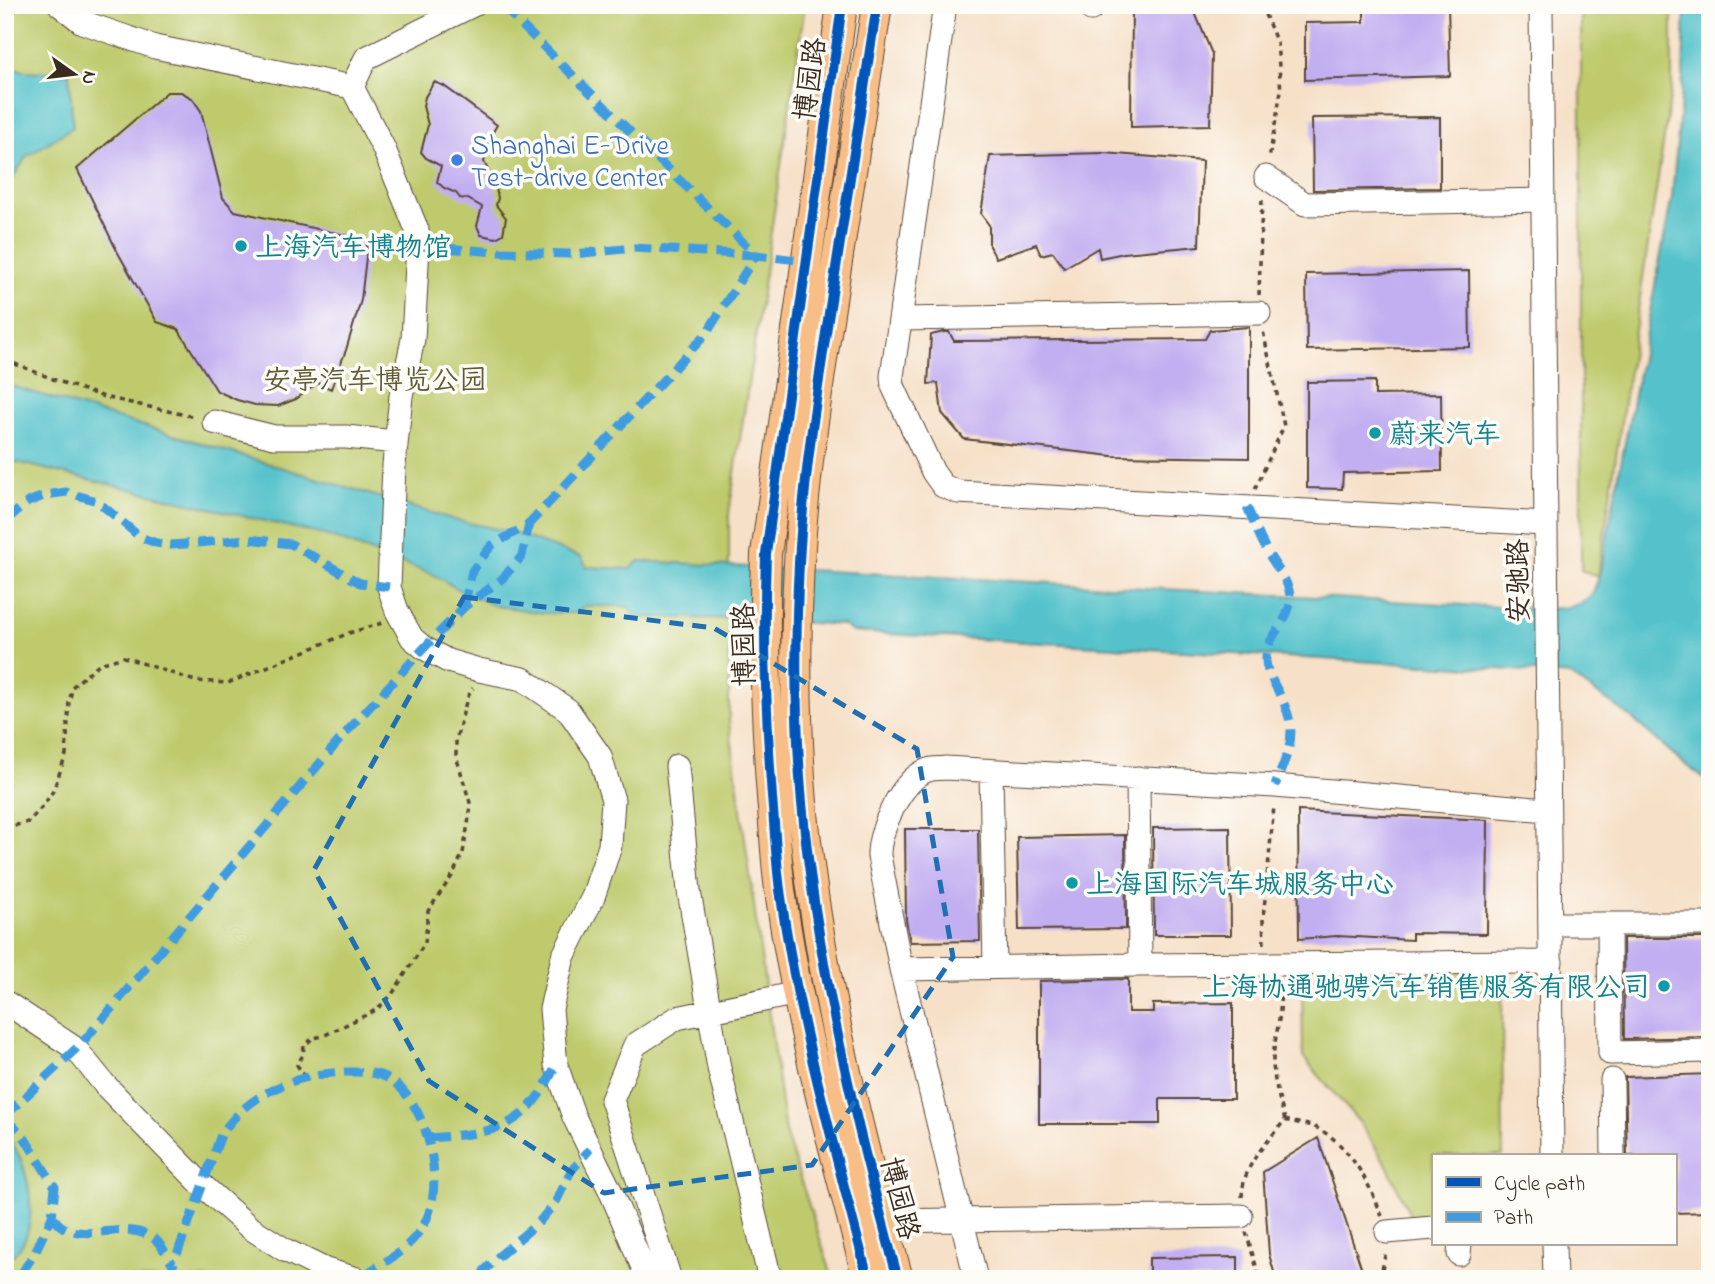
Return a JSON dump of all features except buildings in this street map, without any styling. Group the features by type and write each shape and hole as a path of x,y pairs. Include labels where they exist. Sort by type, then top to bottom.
{"main road":[{"name":"博园路","path":"842,5 766,554 764,630 768,742 780,895 814,1066 868,1279"},
{"name":"博园路","path":"877,5 806,471 799,564 798,726 802,803 821,950 834,1018 898,1279"}],"street":[{"path":"60,5 82,22 155,47 352,87"},
{"path":"352,87 366,58 473,5"},
{"path":"945,5 893,386 933,472 943,485 958,492 1546,524"},
{"name":"安驰路","path":"1541,5 1552,1154"},
{"path":"352,87 384,149 417,230 417,289 413,339 401,396 396,442 388,575 397,611 412,638 448,661 523,679 568,710 600,756 612,800 610,846 593,897 563,957 551,1009 555,1065 569,1104 648,1279"},
{"path":"1266,177 1305,204 1542,200"},
{"path":"901,319 1258,313"},
{"path":"214,422 274,437 346,437 396,442"},
{"path":"677,766 689,891 719,1068 770,1279"},
{"path":"976,1279 901,969 879,856 878,844 882,832 901,794 913,779 928,770 945,768 1275,786 1547,810"},
{"path":"991,772 995,967"},
{"path":"1138,778 1140,965"},
{"path":"1609,923 1610,1053 1710,1051"},
{"path":"1550,924 1710,924"},
{"path":"901,969 1551,962"},
{"path":"670,1279 612,1100 635,1045 677,1018 798,993"},
{"path":"5,1002 76,1049 123,1104 203,1186 249,1227 285,1250 326,1270 357,1279"},
{"path":"1612,1080 1613,1154"},
{"path":"882,1221 1241,1216"},
{"path":"1387,1232 1432,1228"},
{"path":"1554,1246 1555,1279"}],"path":[{"path":"1247,507 1284,426 1258,313 1261,201 1281,91 1277,43 1261,5"},
{"path":"5,360 104,397 214,422"},
{"path":"5,828 28,822 53,791 66,755 69,702 73,686 99,664 124,657 195,681 228,683 349,633 379,625 397,611"},
{"path":"305,1077 297,1065 303,1055 304,1046 313,1038 323,1036 376,1010 391,996 425,943 428,911 452,876 463,853 471,806 456,756 456,740 467,698 485,671"},
{"path":"1275,786 1272,845 1263,919 1264,963 1278,984 1282,1000 1273,1063 1276,1088 1285,1120"},
{"path":"1259,1279 1241,1216 1242,1190 1257,1153 1285,1120"},
{"path":"1285,1120 1317,1128 1345,1149 1372,1191 1387,1232 1380,1279"}],"highlighted area":[{"path":"464,597 714,628 917,749 953,957 812,1165 604,1193 429,1081 314,870"}],"green space":[{"name":"安亭汽车博览公园","path":"5,5 805,5 729,513 729,722 785,1132 833,1279 5,1279"},
{"path":"1581,5 1672,5 1672,85 1598,576 1581,570"},
{"path":"1502,971 1503,1154 1432,1154 1432,1215 1410,1215 1388,1167 1360,1123 1303,1057 1302,977"}],"water":[{"path":"1685,5 1710,5 1710,782 1688,767 1628,715 1570,675 853,632 843,625 748,619 636,617 627,606 584,606 577,613 545,613 496,606 463,592 432,574 328,536 12,461 5,465 5,384 455,520 511,532 581,557 587,567 630,569 639,561 1521,608 1577,605 1591,595 1599,574 1672,197 1683,78"},
{"path":"5,63 23,71 69,73 73,127 26,157 5,191"},
{"path":"5,1133 25,1171 30,1216 23,1243 5,1264"}],"marked path":[{"path":"418,246 497,252 574,254 634,248 756,255 501,5"},
{"path":"464,607 472,571 491,546 529,524 706,334 756,255 806,261"},
{"path":"5,521 28,502 46,495 66,492 97,501 140,537 156,543 171,545 249,539 291,544 360,583 389,587"},
{"path":"1247,507 1264,545 1284,578 1290,600 1286,615 1266,653 1268,670 1286,709 1291,731 1288,751 1275,786"},
{"path":"5,1116 82,1043 343,736 424,648 464,607 502,579 522,556 529,524"},
{"path":"5,686 5,725"},
{"path":"429,1138 490,1130 506,1124 532,1104 556,1065"},
{"path":"168,1279 221,1135 233,1120 246,1106 279,1087 316,1075 355,1072 383,1076 404,1092 424,1127 433,1170 430,1210 417,1235 394,1256 357,1279"},
{"path":"5,1118 24,1137 55,1187 52,1217 18,1279"},
{"path":"481,1279 484,1271 499,1256 539,1222 557,1200 571,1171 590,1149"},
{"path":"52,1217 62,1227 75,1232 123,1230 146,1234 157,1241 173,1264"}],"cycle path":[{"path":"842,5 766,554 765,645 768,736 779,885 798,993 819,1089 868,1279"},
{"path":"877,5 808,459 799,563 796,683 802,803 817,923 839,1043 898,1279"}],"place":[{"name":"Shanghai E-Drive Test-drive Center","path":"457,160"},
{"name":"上海汽车博物馆","path":"241,246"},
{"name":"蔚来汽车","path":"1375,433"},
{"name":"上海国际汽车城服务中心","path":"1072,883"},
{"name":"上海协通驰骋汽车销售服务有限公司","path":"1664,986"}]}
